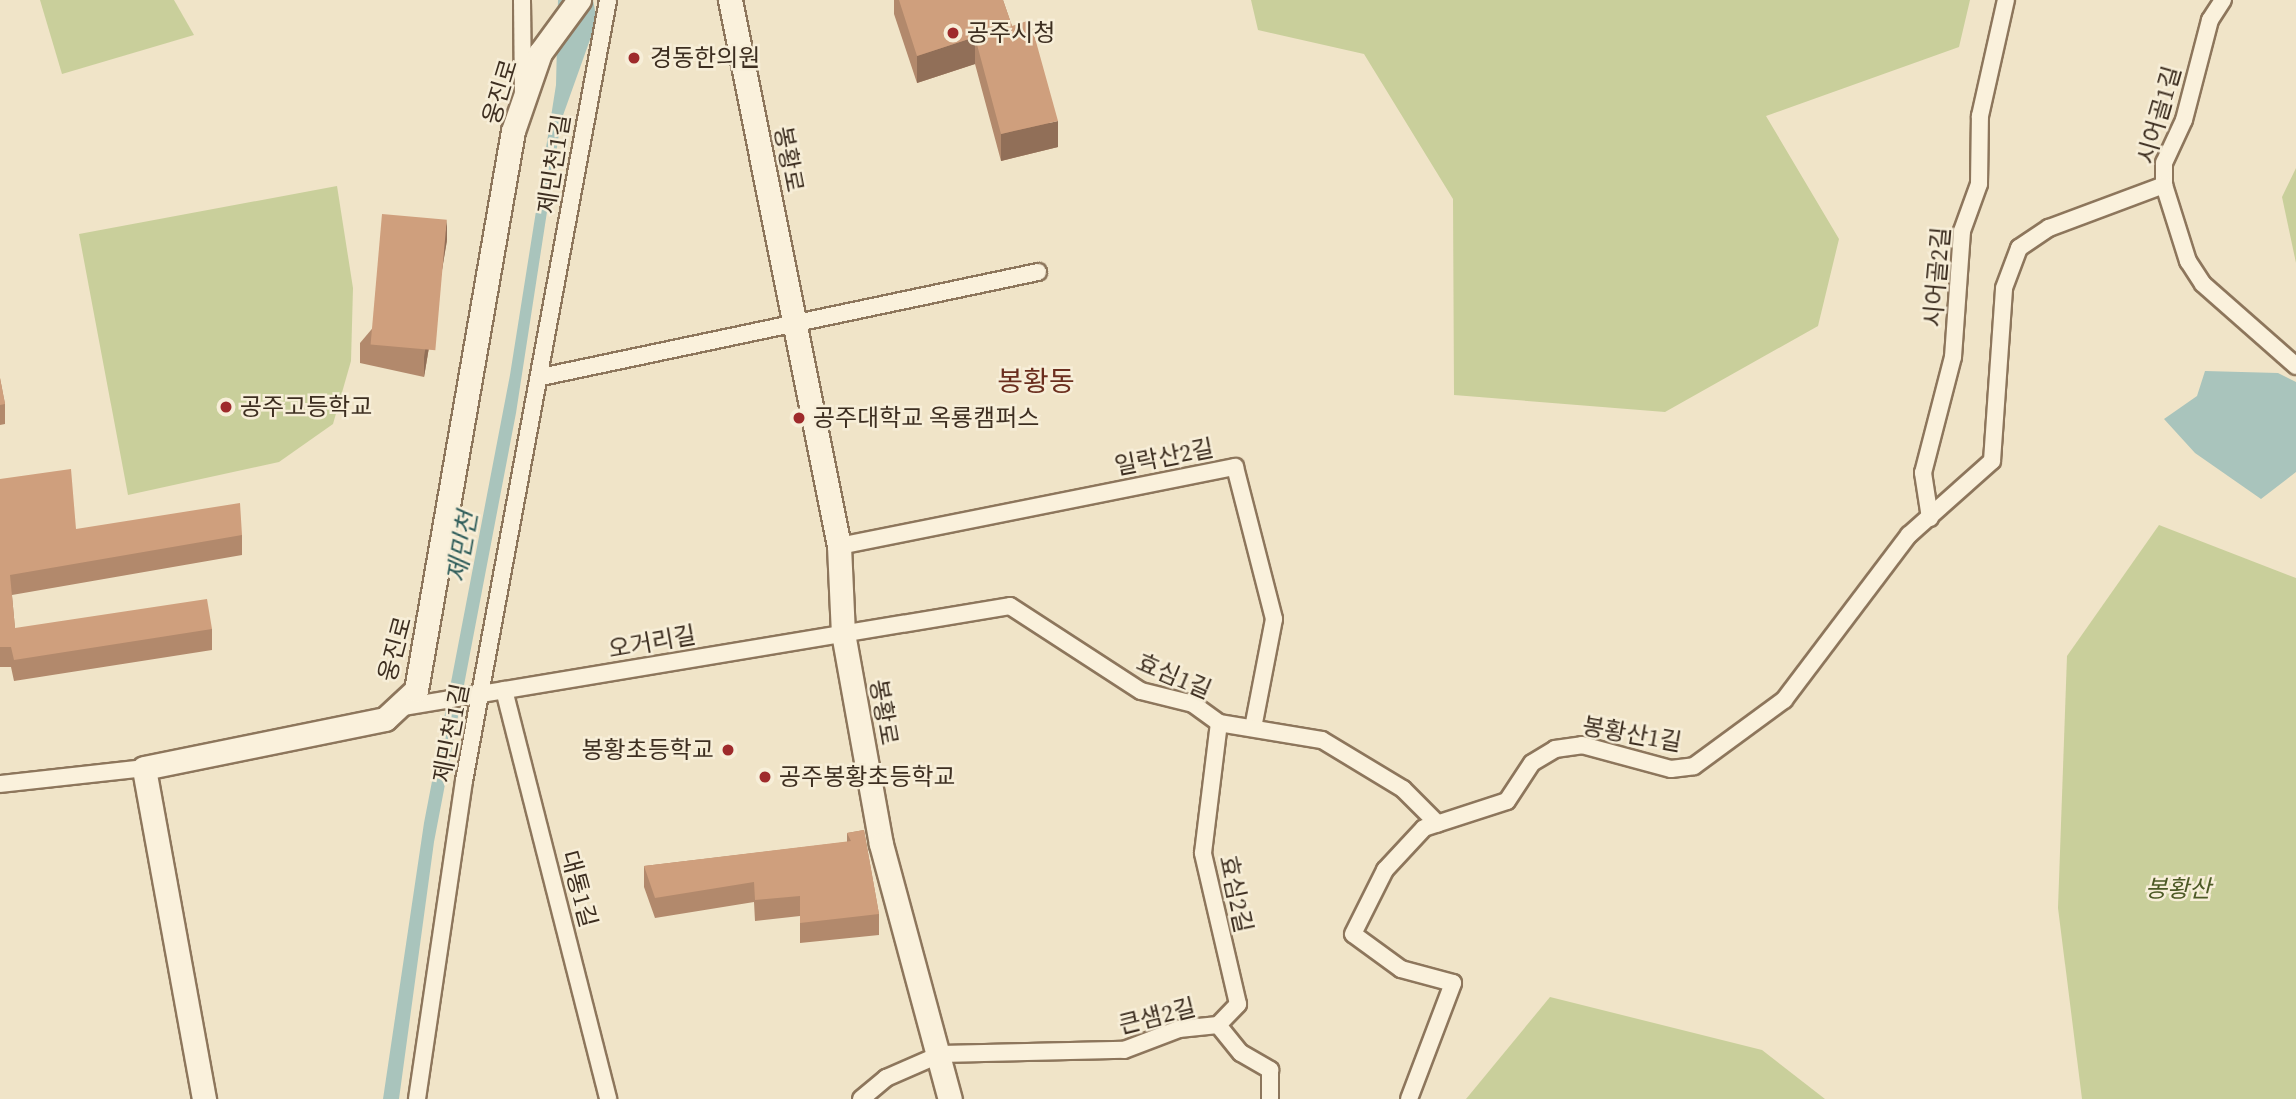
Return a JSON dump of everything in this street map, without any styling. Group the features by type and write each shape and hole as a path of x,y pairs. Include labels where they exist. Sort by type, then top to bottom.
{"main road":[{"name":"웅진로","path":"144,768 360,725 403,707 423,666 523,92 540,52 579,0"},
{"name":"봉황로","path":"730,0 839,546 843,633 881,844 941,1054 950,1099"},
{"path":"144,768 204,1099"}],"street":[{"path":"523,0 523,92"},
{"name":"제민천1길","path":"417,1099 476,698 541,377 608,0"},
{"name":"시어골2길","path":"1930,518 1923,472 1953,357 1962,232 1979,184 1980,116 2006,0"},
{"name":"시어골1길","path":"2223,0 2210,20 2184,120 2164,163 2164,185 2184,251 2203,285 2296,366"},
{"path":"1930,518 1992,461 2004,288 2019,248 2040,232 2164,185"},
{"path":"541,377 796,328 1038,272"},
{"name":"일락산2길","path":"839,546 1235,467 1274,619 1253,728"},
{"name":"봉황산1길","path":"1409,1099 1453,983 1384,961 1352,928 1385,870 1424,828 1507,801 1532,763 1555,749 1582,745 1671,769 1694,766 1717,752 1784,700 1909,535 1930,518"},
{"name":"효심1길","path":"843,633 1010,606 1128,684 1193,704 1219,723 1322,740 1403,789 1438,824"},
{"name":"오거리길","path":"403,707 476,698 504,690 843,633"},
{"name":"대통1길","path":"504,690 608,1099"},
{"name":"효심2길","path":"1218,1025 1238,1004 1203,853 1219,723"},
{"path":"0,784 144,768"},
{"name":"큰샘2길","path":"941,1054 1124,1050 1179,1029 1218,1025 1241,1052 1262,1061 1271,1082 1270,1099"},
{"path":"860,1099 886,1078 941,1054"}],"green space":[{"path":"40,0 174,0 194,35 62,74"},
{"path":"1251,0 1970,0 1959,47 1766,116 1839,239 1818,326 1665,412 1454,395 1453,199 1364,54 1258,30"},
{"path":"2296,168 2296,263 2282,197"},
{"path":"337,186 353,288 351,361 333,424 279,462 128,495 79,234"},
{"name":"봉황산","path":"2159,525 2296,578 2296,1099 2082,1099 2058,908 2067,656"},
{"path":"1550,997 1762,1050 1825,1099 1466,1099"}],"water":[{"name":"제민천","path":"558,0 593,0 597,20 561,121 516,413 434,842 399,1099 383,1099 424,823 510,375 556,85"},
{"path":"2205,371 2278,373 2296,382 2296,472 2261,499 2195,453 2164,419 2197,396"}],"building":[{"path":"899,0 1003,0 1012,26 1030,20 1058,121 1001,134 975,37 917,56"},
{"path":"382,214 447,220 435,350 371,345"},
{"path":"0,378 5,404 0,405"},
{"path":"71,469 76,529 240,503 242,535 10,575 15,628 207,599 212,629 14,660 11,647 0,647 0,479"},
{"path":"864,830 879,914 800,923 800,896 755,900 754,882 655,898 644,866 851,841 847,833"}],"place":[{"name":"공주시청","path":"953,33"},
{"name":"경동한의원","path":"634,58"},
{"name":"공주고등학교","path":"226,407"},
{"name":"공주대학교 옥룡캠퍼스","path":"799,418"},
{"name":"봉황초등학교","path":"728,750"},
{"name":"공주봉황초등학교","path":"765,777"}],"district":[{"name":"봉황동","path":"1036,381"}]}
